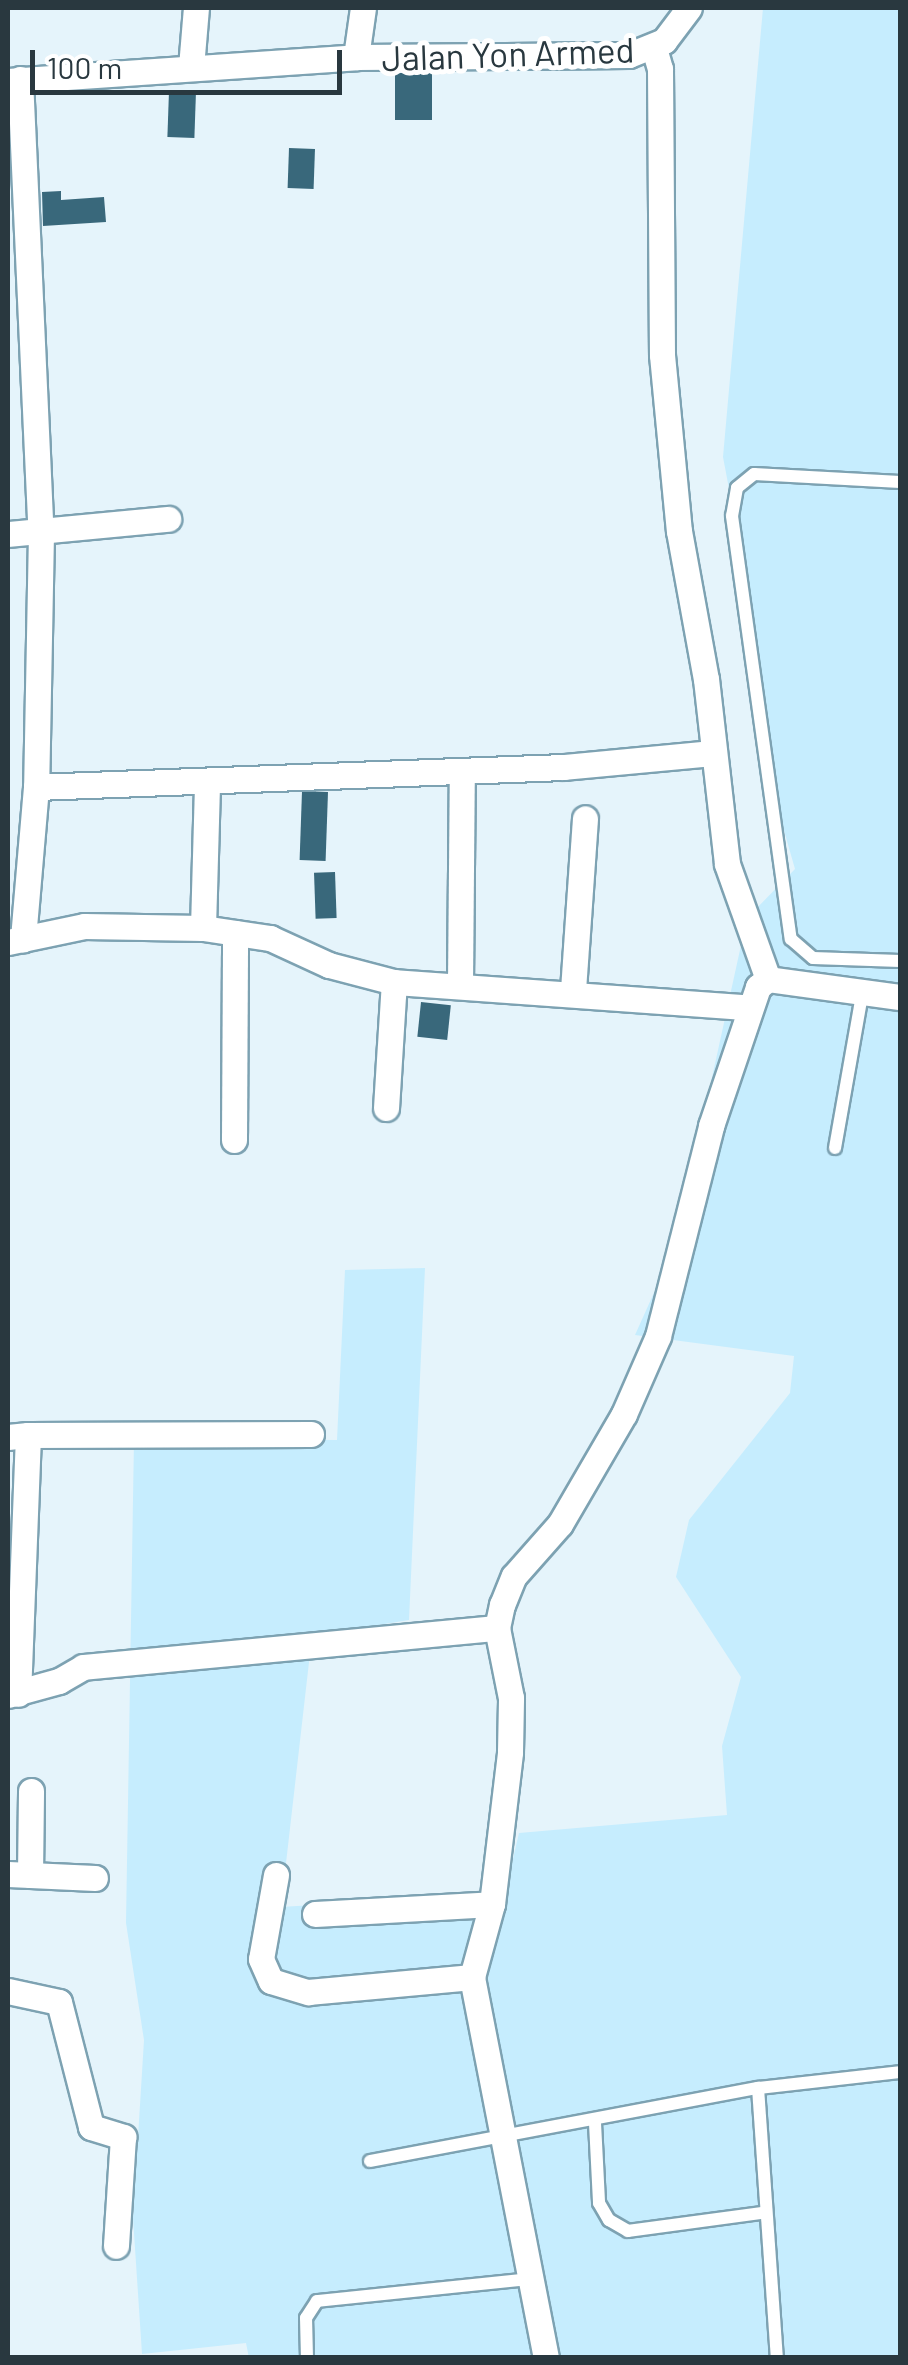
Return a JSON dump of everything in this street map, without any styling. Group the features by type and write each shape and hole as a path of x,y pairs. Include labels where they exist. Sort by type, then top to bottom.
{"street":[{"path":"191,67 196,8"},
{"path":"356,58 363,8"},
{"name":"Jalan Yon Armed","path":"14,80 356,58 628,55 654,48 690,8"},
{"path":"654,48 660,70 662,356 679,531 727,864 768,979"},
{"path":"14,80 40,533 36,787 15,941 84,926 203,928 270,938 329,965 394,982 574,990 746,1007"},
{"path":"8,534 168,519"},
{"path":"36,787 462,772 713,752"},
{"path":"460,983 462,772"},
{"path":"203,928 208,781"},
{"path":"574,990 584,818"},
{"path":"234,1140 235,933"},
{"path":"768,979 862,995 900,997"},
{"path":"546,2358 472,1977 492,1904 511,1698 497,1628 514,1576 560,1524 624,1414 658,1336 746,1007 768,979"},
{"path":"386,1108 394,982"},
{"path":"312,1434 18,1436 13,1694 83,1667 497,1628"},
{"path":"31,1791 19,1874 95,1878"},
{"path":"276,1875 262,1959 271,1981 308,1992 472,1977"},
{"path":"315,1914 492,1904"},
{"path":"8,1991 59,2002 91,2127 123,2137 116,2246"}],"lane":[{"path":"900,482 754,474 737,488 732,516 791,939 813,958 900,961"},
{"path":"835,1148 862,995"},
{"path":"370,2161 595,2123 758,2088 900,2072"},
{"path":"758,2088 762,2213 777,2358"},
{"path":"595,2123 599,2203 609,2220 628,2231 762,2213"},
{"path":"307,2358 306,2318 317,2302 530,2279"}],"shaded area":[{"path":"763,8 900,8 900,2357 249,2358 246,2343 142,2354 133,2218 144,2040 126,1923 134,1439 337,1440 345,1270 425,1268 409,1620 312,1636 281,1907 505,1893 519,1833 727,1815 722,1746 741,1677 676,1577 689,1520 790,1393 794,1356 635,1335 675,1246 747,918 795,869 751,715 747,584 723,457"}],"building":[{"path":"395,73 432,73 432,120 395,120"},
{"path":"169,91 196,92 194,138 167,137"},
{"path":"289,148 315,149 314,189 288,188"},
{"path":"61,191 61,200 104,197 106,222 43,226 42,192"},
{"path":"302,791 328,792 326,861 300,860"},
{"path":"335,872 337,918 316,919 314,873"},
{"path":"421,1002 451,1005 447,1040 417,1037"}]}
